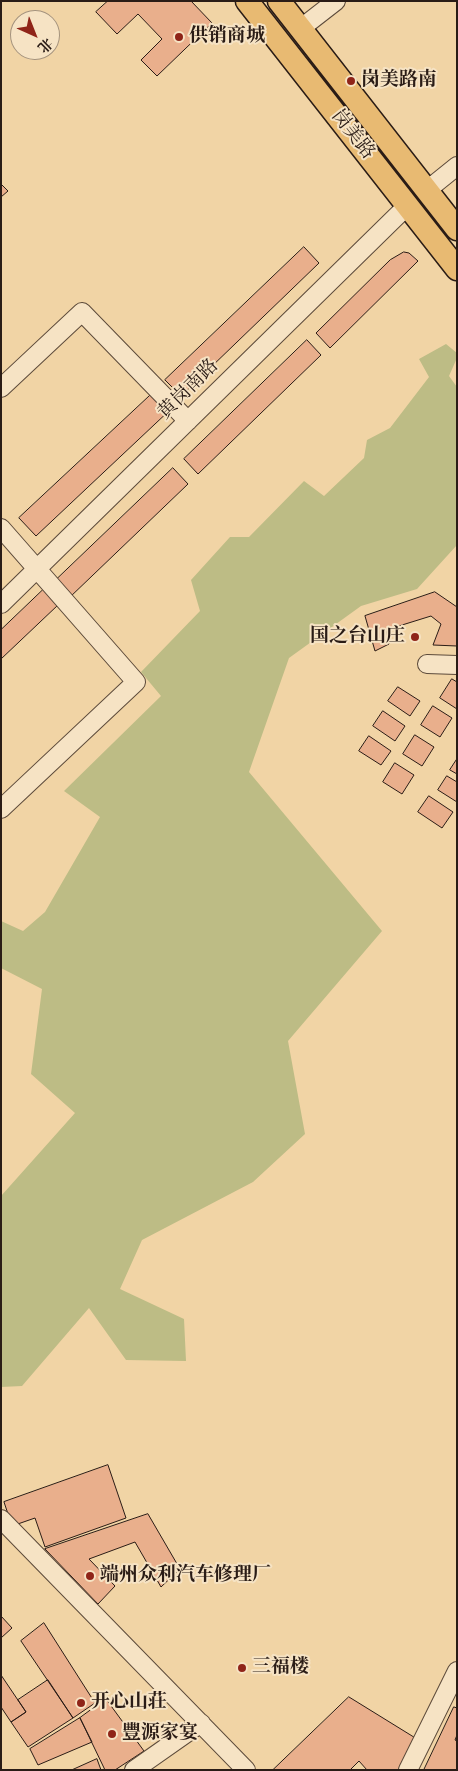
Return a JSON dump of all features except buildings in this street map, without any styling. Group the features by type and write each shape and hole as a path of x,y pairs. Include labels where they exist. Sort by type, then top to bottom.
{"main road":[{"name":"岗美路","path":"246,1 457,269"},
{"name":"岗美路","path":"279,1 457,230"}],"street":[{"path":"300,29 336,1"},
{"path":"426,191 457,166"},
{"name":"黄岗南路","path":"1,604 37,571 407,206"},
{"path":"1,388 82,312 188,421"},
{"path":"1,528 136,682 1,808"},
{"path":"427,664 457,665"},
{"path":"1,1519 246,1770"},
{"path":"408,1770 457,1671"},
{"path":"134,1770 201,1723"}],"shaded area":[{"path":"446,344 457,353 457,358 449,376 457,387 457,545 417,589 361,606 289,658 249,772 382,931 288,1041 305,1134 253,1182 142,1240 120,1289 184,1319 186,1361 126,1360 89,1308 22,1386 1,1387 1,1196 75,1113 31,1074 42,989 1,968 1,921 23,931 45,912 100,817 64,791 161,696 141,672 200,611 191,580 230,537 249,537 304,481 324,496 364,458 367,440 390,428 429,377 419,359"}],"place":[{"name":"供销商城","path":"179,37"},
{"name":"岗美路南","path":"351,81"},
{"name":"国之台山庄","path":"415,637"},
{"name":"端州众利汽车修理厂","path":"90,1576"},
{"name":"三福楼","path":"242,1668"},
{"name":"开心山荘","path":"81,1703"},
{"name":"豐源家宴","path":"112,1734"}]}
